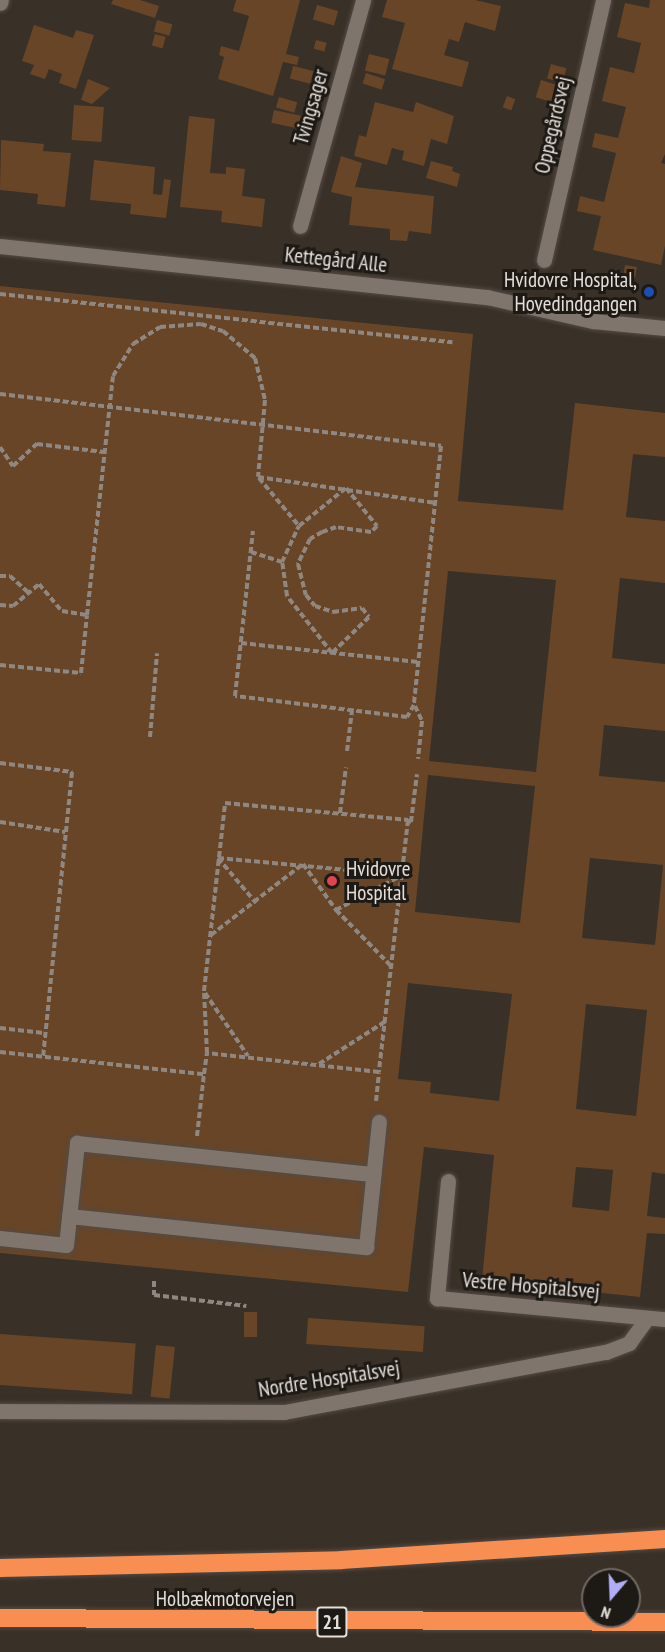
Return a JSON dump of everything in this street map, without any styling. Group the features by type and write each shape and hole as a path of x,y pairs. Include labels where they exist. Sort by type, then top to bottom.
{"highway":[{"path":"0,1568 341,1560 665,1539"},
{"name":"Holbækmotorvejen","path":"0,1618 665,1622"}],"street":[{"name":"Tvingsager","path":"300,226 363,0"},
{"name":"Oppegårdsvej","path":"544,260 603,0"},
{"name":"Kettegård Alle","path":"0,246 487,297 593,321 665,328"},
{"path":"69,1216 366,1247 379,1122"},
{"path":"0,1238 66,1245 77,1143 373,1174"},
{"name":"Vestre Hospitalsvej","path":"448,1181 437,1298 665,1319"},
{"name":"Nordre Hospitalsvej","path":"0,1411 284,1412 606,1352 629,1343 646,1318"}],"path":[{"path":"0,294 452,342"},
{"path":"0,666 81,674 108,405 120,359 147,332 182,323 201,324 223,331 255,358 265,400 258,477 299,526"},
{"path":"0,394 441,446 414,705 407,717 235,696 253,531"},
{"path":"0,447 13,466 37,444 104,452"},
{"path":"258,477 436,502"},
{"path":"332,653 286,596 282,562 299,526 346,488"},
{"path":"332,653 369,617 362,608 333,612 315,606 306,595 298,564 310,539 322,532 336,527 371,532 376,526 346,488"},
{"path":"251,552 282,562"},
{"path":"0,576 10,576 29,592"},
{"path":"0,605 13,606 39,584 62,611 87,615"},
{"path":"241,643 418,662"},
{"path":"150,736 157,653"},
{"path":"414,705 422,721 418,759"},
{"path":"347,751 352,710"},
{"path":"0,763 72,772 43,1057"},
{"path":"340,813 346,767"},
{"path":"195,1155 207,1053 204,991 225,803 411,822 417,774"},
{"path":"379,1122 375,1110 393,968 408,820"},
{"path":"0,822 65,832"},
{"path":"218,858 303,864 403,875"},
{"path":"218,858 256,903"},
{"path":"210,935 256,903 303,864"},
{"path":"303,864 336,909 393,968"},
{"path":"336,909 403,875"},
{"path":"204,991 249,1057"},
{"path":"320,1064 387,1020"},
{"path":"0,1028 44,1033"},
{"path":"0,1052 204,1074"},
{"path":"207,1053 379,1072"},
{"path":"154,1281 154,1295 246,1306"}],"building":[{"path":"113,0 140,0 159,6 155,18 111,4"},
{"path":"236,0 300,0 286,54 299,57 297,65 283,62 273,96 218,79 224,57 219,55 221,46 239,51 249,16 233,11"},
{"path":"387,0 475,0 501,6 495,31 465,22 459,42 449,39 444,55 469,62 462,87 392,69 405,23 382,17"},
{"path":"650,0 665,0 665,154 661,163 665,164 665,246 661,265 593,250 601,216 577,211 580,196 604,202 616,153 592,147 595,133 618,138 626,107 602,101 610,67 634,73 641,43 617,37 625,3 649,8"},
{"path":"317,5 338,11 334,25 313,19"},
{"path":"157,20 172,24 169,36 154,32"},
{"path":"34,25 73,38 76,30 94,35 76,89 59,83 62,74 49,69 45,79 30,74 34,65 22,61"},
{"path":"155,34 166,37 163,48 152,46"},
{"path":"316,40 327,43 324,52 314,49"},
{"path":"369,54 389,59 385,76 365,70"},
{"path":"551,64 566,68 563,83 547,78"},
{"path":"293,66 313,71 310,84 290,79"},
{"path":"366,73 385,79 382,90 363,83"},
{"path":"88,79 110,88 92,104 81,100"},
{"path":"541,80 561,86 556,103 536,97"},
{"path":"507,96 515,99 511,110 503,107"},
{"path":"279,97 297,102 294,113 276,108"},
{"path":"375,102 413,112 416,102 454,116 447,144 431,139 424,166 402,160 404,151 392,148 387,165 354,156 359,135 366,137"},
{"path":"74,105 104,107 101,142 72,140"},
{"path":"274,110 303,116 301,129 271,123"},
{"path":"189,116 215,119 210,173 226,174 226,167 245,169 242,196 265,199 262,227 221,222 222,211 180,207"},
{"path":"1,140 44,144 43,151 71,153 65,207 37,204 38,194 0,190"},
{"path":"341,156 362,163 355,187 434,196 431,234 409,231 407,241 390,240 390,229 349,225 352,197 331,192"},
{"path":"94,160 155,167 153,194 162,195 164,179 171,180 166,218 130,214 131,204 90,200"},
{"path":"431,161 453,167 452,171 460,174 457,187 426,178"},
{"path":"625,265 637,267 635,278 623,276"},
{"name":"Hvidovre Hospital","path":"0,286 473,334 458,501 563,510 575,403 665,413 665,457 633,454 626,517 665,521 665,583 620,578 612,658 665,664 665,731 604,725 599,776 665,782 665,1174 652,1172 647,1216 665,1218 665,1234 647,1233 640,1297 482,1280 494,1155 424,1147 408,1292 0,1253","holes":["448,571 556,580 536,772 429,761","428,775 535,786 520,923 415,912","590,858 663,865 655,945 582,938","408,983 512,994 499,1101 430,1093 431,1082 398,1079","586,1004 647,1010 636,1116 576,1109","576,1167 613,1170 609,1211 572,1207"]},
{"path":"244,1312 257,1312 257,1337 244,1337"},
{"path":"308,1318 425,1326 423,1352 306,1344"},
{"path":"0,1334 136,1343 132,1394 0,1385"},
{"path":"156,1345 175,1347 169,1399 151,1397"}],"place":[{"name":"Hvidovre Hospital, Hovedindgangen","path":"649,292"},
{"name":"Hvidovre Hospital","path":"332,881"}]}
